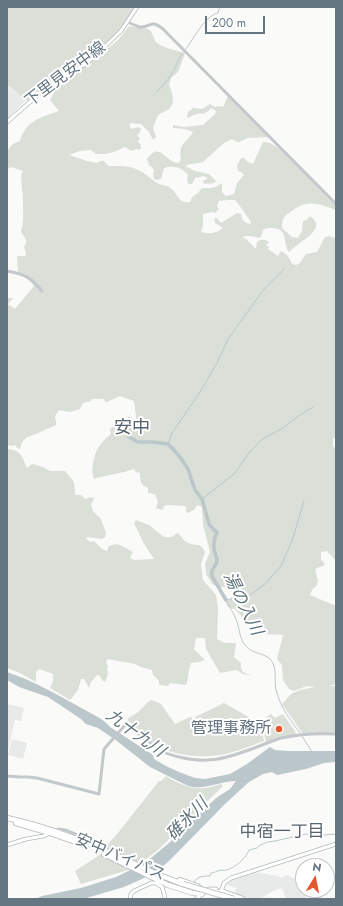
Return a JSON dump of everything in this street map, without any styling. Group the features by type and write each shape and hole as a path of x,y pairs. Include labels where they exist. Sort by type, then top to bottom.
{"highway":[{"name":"安中バイパス","path":"7,819 52,832 102,850 157,876 222,899"},
{"path":"102,850 157,876 197,886 203,893"},
{"path":"157,876 168,885 193,893 203,893"},
{"name":"安中バイパス","path":"182,886 234,899"},
{"path":"221,892 243,899"},
{"path":"221,892 226,899"},
{"path":"193,893 195,897 194,899"}],"main road":[{"name":"下里見安中線","path":"7,122 54,81 69,71 84,65 95,56 122,31 137,7"},
{"path":"7,845 26,839 44,836 52,832"},
{"path":"194,899 211,888 221,892 224,883 231,878 336,844"},
{"path":"130,899 132,893 149,883 156,883 163,888 165,899"}],"street":[{"path":"128,22 141,27 153,23 163,29 336,204"},
{"path":"7,271 20,273 29,278 42,291"},
{"path":"7,776 28,776 98,794 104,750 125,725 127,725 156,749 176,756 203,760 230,756 281,738 301,735 336,734"},
{"path":"217,898 221,892"}],"shaded area":[{"path":"7,7 135,7 120,30 104,46 83,64 64,72 47,83 28,101 7,86"},
{"path":"129,26 146,28 151,32 156,42 161,46 185,53 178,72 171,78 169,85 173,97 172,104 169,109 158,115 153,128 156,137 153,140 149,132 141,124 130,123 130,127 132,129 139,127 141,129 137,136 140,138 138,142 141,145 139,150 131,150 125,147 105,154 96,154 91,150 80,151 69,155 97,163 103,161 109,166 126,166 134,168 157,183 172,189 182,201 190,202 192,197 202,188 212,188 222,183 222,192 226,196 234,194 237,183 244,175 238,171 237,166 241,158 244,158 253,164 263,142 266,142 282,151 336,206 336,210 318,204 304,204 285,216 282,222 282,228 292,237 298,238 302,231 303,221 310,216 315,220 316,225 315,229 309,236 289,252 283,233 277,229 264,229 260,238 248,236 242,238 245,238 256,249 257,242 260,240 268,241 269,242 266,245 269,247 268,249 278,256 281,251 288,257 292,264 296,265 300,263 306,254 317,252 325,237 336,237 336,438 333,438 333,446 336,449 336,561 327,551 321,552 321,559 325,565 315,569 318,581 310,595 336,606 336,684 329,686 336,686 336,733 303,734 282,704 291,694 300,690 315,687 307,686 294,691 289,689 283,680 282,665 277,659 283,635 263,634 245,620 236,610 227,606 226,602 235,595 230,588 212,584 206,574 205,564 210,552 203,525 202,507 197,505 195,509 188,513 186,512 185,506 167,505 164,506 162,510 156,508 158,502 155,494 148,493 148,488 141,482 140,473 136,472 134,469 94,479 92,469 95,454 101,444 111,434 110,429 119,421 137,423 134,401 120,396 107,402 105,402 104,399 92,399 91,401 83,403 80,409 70,412 59,410 55,416 56,425 27,437 22,442 20,449 15,445 7,445 7,298 13,298 8,304 15,309 34,286 25,274 18,275 17,256 25,256 26,254 24,247 26,240 21,232 23,222 23,193 21,175 23,171 11,167 7,169 8,152 11,146 20,141 22,134 30,124 59,111 50,100 57,86 52,84 73,71 87,65 118,40","holes":["235,200 251,222 250,224 243,220 241,214 237,213 221,223 217,218 214,219 215,223 223,228 210,233 201,232 203,226 203,214 215,213 219,209 217,206 219,201"]},
{"path":"7,86 26,100 7,119"},
{"path":"228,96 269,137 247,138 239,142 232,139 224,143 203,162 185,166 195,171 209,174 216,181 214,183 204,184 203,181 207,178 204,176 195,178 192,184 188,184 188,175 181,169 174,167 164,168 161,179 154,179 154,170 149,165 147,159 152,154 159,152 170,160 179,163 182,146 193,132 185,129 173,128 173,125 184,127 203,125 215,114 216,111 211,108 205,113 196,114 187,118 188,112 193,108 202,109 210,104 215,107 223,107"},
{"path":"7,449 18,452 24,460 27,468 32,464 50,471 65,471 74,482 76,495 81,495 85,499 91,497 94,498 91,504 93,511 101,519 106,533 105,537 102,539 87,537 86,539 91,542 94,541 102,549 107,551 109,546 116,544 133,552 130,558 134,560 154,559 143,542 134,523 136,520 149,525 164,537 172,537 177,533 186,542 202,547 205,552 201,564 203,580 216,595 218,608 217,639 225,643 236,643 234,657 241,663 243,672 252,675 243,674 237,670 220,673 206,649 205,638 196,638 194,649 205,660 191,663 186,685 170,683 168,686 159,685 159,681 153,675 152,670 135,664 107,659 106,663 108,666 108,675 105,682 100,676 97,675 91,682 89,688 84,679 81,679 78,690 70,700 50,688 53,681 53,674 39,669 36,672 36,682 7,668"},
{"path":"7,672 37,684 95,715 110,727 153,755 154,759 166,766 195,778 205,779 230,774 247,764 270,747 275,750 288,751 336,751 336,762 324,763 306,769 277,775 272,772 263,774 249,782 226,803 170,860 162,867 142,879 124,887 83,899 35,899 42,896 81,888 116,877 145,863 169,843 216,798 230,789 236,781 204,787 192,787 186,785 150,767 117,741 98,728 86,724 48,697 19,687 7,680"},
{"path":"151,700 161,704 175,724 190,717 193,718 224,703 254,720 262,719 261,726 264,741 233,752 208,756 186,755 165,750 147,740 133,728 134,725 127,720"},
{"path":"7,704 24,708 21,721 15,720 7,754"},
{"name":"管理事務所","path":"271,714 275,718 283,714 295,731 296,735 266,742 263,726 267,717"},
{"path":"12,739 27,743 23,759 8,755"},
{"path":"166,776 192,788 206,788 221,784 223,786 158,850 142,862 128,870 81,884 75,871 101,854 105,843 108,844 159,781"},
{"path":"254,872 278,876 281,878 287,875 295,879 295,898 305,898 286,899 282,888 273,891 260,899 253,899 235,894 235,890 237,888 226,885 230,881"}],"waterway":[{"path":"186,49 204,23 213,15 218,13 221,7"},
{"path":"156,92 168,80 182,54"},
{"path":"168,444 172,433 200,392 218,361 228,339 264,289 284,269"},
{"path":"202,499 234,474 249,453 261,440 283,428 313,407"},
{"name":"湯の入川","path":"129,419 126,425 129,437 138,442 168,444 180,457 188,469 195,490 202,499 209,524 217,532 214,540 214,550 217,561 212,570 212,576 226,600"},
{"name":"湯の入川","path":"300,733 279,699 276,689 275,672 271,660 266,656 252,651 244,644 236,619 226,600 250,595 265,584 281,566 292,541 304,501"},
{"name":"湯の入川","path":"302,736 312,752"},
{"path":"194,882 199,877 210,876 211,873 233,867 243,859 249,850 257,848 268,842 306,834 336,834"}],"place":[{"name":"管理事務所","path":"279,729"}],"district":[{"name":"安中","path":"132,429"},
{"name":"中宿一丁目","path":"282,833"}],"water label":[{"name":"九十九川","path":"135,734"},
{"name":"碓氷川","path":"188,820"}]}
